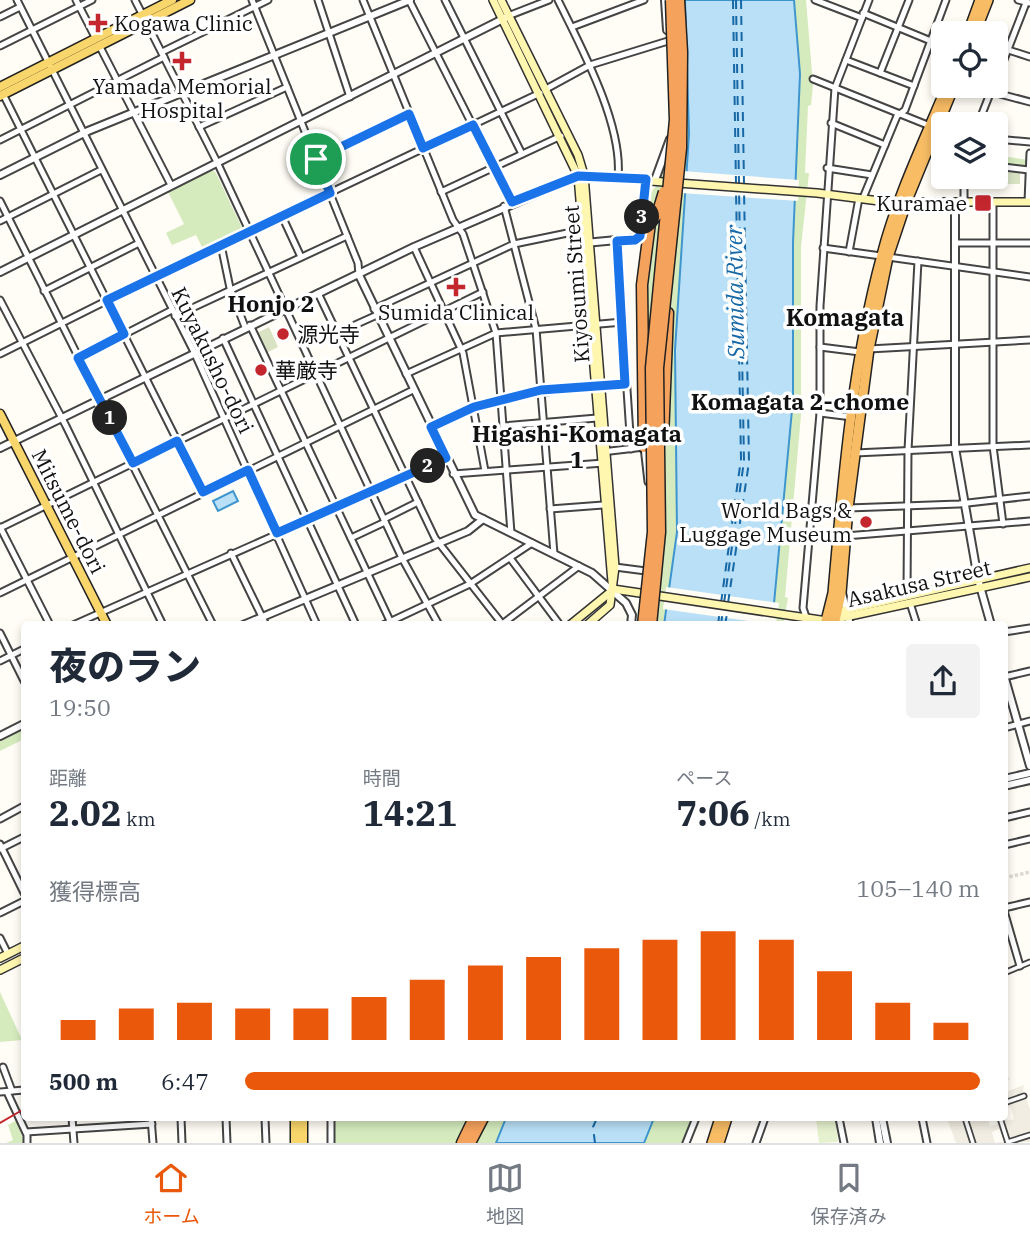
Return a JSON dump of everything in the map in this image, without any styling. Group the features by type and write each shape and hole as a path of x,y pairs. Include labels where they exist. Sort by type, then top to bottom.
{"highway":[{"path":"643,621 653,532 650,368 673,154 675,74 671,0"},
{"path":"651,621 660,532 658,368 682,119 679,0"},
{"path":"972,21 980,0"},
{"path":"980,21 988,0"},
{"path":"851,453 852,417 885,256 942,98"},
{"path":"902,203 949,98"},
{"path":"645,447 642,285 653,219 673,154"},
{"path":"649,534 661,493 671,239"},
{"path":"838,619 844,512 864,351"},
{"path":"838,591 845,536 844,512"},
{"path":"462,1143 473,1121"},
{"path":"469,1143 481,1121"},
{"path":"712,1143 719,1121"},
{"path":"719,1143 726,1121"}],"main road":[{"path":"145,18 172,0"},
{"path":"1,89 145,18 190,0"},
{"path":"493,0 505,17 543,91 581,176 582,230 586,243"},
{"path":"500,0 505,17"},
{"path":"543,91 581,176"},
{"path":"581,176 826,193 902,203 1029,202"},
{"name":"Kiyosumi Street","path":"581,176 602,452 615,567 613,589"},
{"name":"Kiyosumi Street","path":"597,386 597,418 602,452"},
{"name":"Mitsume-dori","path":"0,414 105,621"},
{"name":"Kiyosumi Street","path":"603,463 603,505 613,589"},
{"path":"979,583 1030,568"},
{"name":"Asakusa Street","path":"613,589 816,619 838,619 979,583 1030,577"},
{"path":"575,621 613,589"},
{"path":"592,621 607,609 613,589"},
{"path":"4,956 21,948"},
{"path":"0,970 21,960"},
{"path":"295,1121 295,1143"},
{"path":"303,1121 303,1143"},
{"path":"469,1143 474,1121"}],"street":[{"name":"Kuyakusho-dori","path":"17,0 194,352 316,621"},
{"path":"0,46 78,3 92,0"},
{"path":"135,0 217,162 384,521 437,621"},
{"path":"0,140 118,81 253,3 268,0"},
{"path":"318,0 350,97"},
{"path":"363,0 441,192 473,263 496,333 511,533"},
{"path":"0,175 134,112 410,0 512,202"},
{"path":"445,0 522,154"},
{"path":"0,272 505,17 549,0"},
{"path":"558,0 590,65 618,149 618,177"},
{"path":"572,27 644,0"},
{"path":"586,243 635,240 640,236 651,180 670,140 665,0"},
{"path":"815,0 931,40 905,110 900,113 861,198 849,252"},
{"path":"800,621 803,617 820,413 823,248 831,123 835,88 869,0"},
{"path":"880,73 909,0"},
{"path":"938,21 946,0"},
{"path":"1008,49 1028,3 1018,0"},
{"path":"78,3 171,185"},
{"path":"253,3 359,265 359,275 470,509 483,519 579,566 613,589 629,607 631,621"},
{"path":"0,17 20,7"},
{"path":"0,354 155,276 543,91 590,65 668,41"},
{"path":"1008,51 1030,57"},
{"path":"846,60 914,86"},
{"path":"813,79 930,126"},
{"path":"199,127 287,86"},
{"path":"1,89 203,492"},
{"path":"1008,98 1030,102"},
{"path":"316,159 409,114"},
{"path":"831,123 885,145"},
{"path":"441,192 561,136"},
{"path":"1008,140 1030,142"},
{"path":"1029,202 1030,153"},
{"path":"1008,167 1029,170"},
{"path":"827,168 872,175"},
{"path":"0,221 101,170"},
{"path":"0,448 458,226 581,176"},
{"path":"964,189 964,202"},
{"path":"0,201 211,621"},
{"path":"993,202 993,446 1003,524"},
{"path":"955,203 955,448 979,583 990,621"},
{"path":"503,206 536,329 554,554"},
{"path":"282,216 301,257"},
{"path":"337,332 514,244 582,230"},
{"path":"78,358 124,334 231,290 347,236"},
{"path":"617,241 631,449"},
{"path":"44,290 139,243"},
{"path":"955,243 1030,243"},
{"path":"221,245 231,290 390,621"},
{"path":"414,247 462,348 485,471"},
{"path":"823,248 1030,277"},
{"path":"916,621 908,599 907,506 912,346 918,261"},
{"path":"48,621 0,527 482,292"},
{"path":"318,293 439,543 499,621"},
{"path":"0,300 161,621"},
{"path":"406,374 496,333 622,322"},
{"path":"223,338 354,621"},
{"path":"820,346 864,351 1030,340"},
{"path":"431,427 474,407 541,390 625,384"},
{"path":"0,593 413,390"},
{"path":"820,413 852,417"},
{"path":"503,426 597,418"},
{"path":"851,453 1030,445"},
{"path":"602,452 645,447 649,534 645,595"},
{"path":"80,621 446,458"},
{"path":"453,474 603,463"},
{"path":"812,512 844,512 1030,496"},
{"path":"351,538 418,502"},
{"path":"550,509 603,505"},
{"path":"252,621 468,531 483,519"},
{"path":"845,536 1030,521"},
{"path":"395,621 470,584 532,543"},
{"path":"231,553 264,621"},
{"path":"510,558 557,621"},
{"path":"507,621 579,566"},
{"path":"615,567 646,572"},
{"path":"1008,631 1030,628"},
{"path":"0,633 21,675"},
{"path":"0,661 21,651"},
{"path":"1008,675 1030,671"},
{"path":"1008,687 1030,766"},
{"path":"1008,727 1030,721"},
{"path":"0,736 21,726"},
{"path":"1008,778 1030,772"},
{"path":"1008,785 1030,780"},
{"path":"0,819 21,808"},
{"path":"1008,817 1030,812"},
{"path":"21,838 1,847 21,886"},
{"path":"1008,844 1030,839"},
{"path":"0,913 21,902"},
{"path":"1008,909 1030,902"},
{"path":"1008,936 1020,966"},
{"path":"0,938 4,956"},
{"path":"1008,971 1030,962"},
{"path":"3,1067 6,1092 26,1132 27,1143"},
{"path":"1008,1102 1024,1096"},
{"path":"72,1121 74,1143"},
{"path":"26,1132 152,1121 153,1143"},
{"path":"181,1121 183,1143"},
{"path":"226,1121 227,1143"},
{"path":"265,1121 266,1143"},
{"path":"331,1121 331,1143"},
{"path":"686,1143 695,1121"},
{"path":"757,1143 764,1121"},
{"path":"840,1121 844,1143"},
{"path":"876,1121 880,1143"},
{"path":"883,1121 887,1143"},
{"path":"923,1121 927,1143"},
{"path":"966,1121 973,1143"},
{"path":"1001,1121 1007,1143 1030,1135"}],"green space":[{"path":"667,0 685,0 689,134 675,350 677,532 665,621 638,621 649,546 645,226 648,196 657,185 671,134"},
{"path":"794,0 806,0 813,85 811,105 808,106 805,173 809,173 801,247 801,415 785,597 788,598 784,621 772,621 793,399 794,221 800,74"},
{"path":"1008,157 1028,160 1027,167 1008,165"},
{"path":"212,170 216,173 243,230 203,249 196,235 172,245 166,233 184,224 168,192"},
{"path":"1008,170 1020,171 1020,184 1008,184"},
{"path":"269,327 278,347 266,353 257,333"},
{"path":"21,730 21,740 0,751 0,741"},
{"path":"0,992 21,1040 0,1042"},
{"path":"17,1120 24,1143 6,1143 13,1140 8,1125"},
{"path":"334,1121 505,1121 496,1143 334,1143"},
{"path":"653,1121 694,1121 684,1143 644,1143"},
{"path":"816,1121 835,1121 838,1142 819,1143"}],"shaded area":[{"path":"1024,1085 1023,1090 1030,1109 1030,1142 997,1143 1004,1141 999,1129 992,1132 995,1143 956,1143 948,1121 988,1121 990,1126 997,1124 996,1121 1014,1119 1011,1107 1008,1108 1008,1091"}],"water":[{"name":"Sumida River","path":"685,0 794,0 800,74 793,243 793,399 772,621 665,621 677,532 675,350 689,134"},
{"path":"233,491 238,501 218,511 213,501"},
{"path":"505,1121 653,1121 644,1143 496,1143"}],"pier":[{"path":"683,171 799,180 798,201 682,193"},
{"path":"666,587 779,603 777,621 748,621 663,609"}],"ferry route":[{"path":"733,0 736,184"},
{"path":"736,0 739,184"},
{"path":"741,0 744,184"},
{"path":"721,603 741,459 736,190"},
{"path":"724,603 744,461 739,190"},
{"path":"728,603 749,462 744,190"},
{"path":"726,621 728,608"},
{"path":"718,621 720,609"},
{"path":"722,621 723,609"},
{"path":"595,1143 593,1127 596,1121"}],"tunnel":[{"path":"1008,877 1030,872"}],"railway":[{"path":"0,1123 21,1111"}],"place":[{"name":"Kogawa Clinic","path":"98,23"},
{"name":"Yamada Memorial Hospital","path":"182,61"},
{"name":"Kuramae","path":"983,203"},
{"name":"Sumida Clinical","path":"456,287"},
{"name":"源光寺","path":"283,334"},
{"name":"華厳寺","path":"261,370"},
{"name":"World Bags & Luggage Museum","path":"866,522"}],"district":[{"name":"Honjo 2","path":"271,303"},
{"name":"Komagata","path":"845,317"},
{"name":"Komagata 2-chome","path":"800,401"},
{"name":"Higashi-Komagata 1","path":"577,446"}],"route":[{"path":"409,114 423,148 473,125 512,202 578,176 646,179 640,236 635,240 617,241 625,384 541,390 474,407 431,427 446,458 277,533 248,470 203,492 177,441 133,463 78,358 124,334 107,300 330,193 316,159 409,114"}]}
